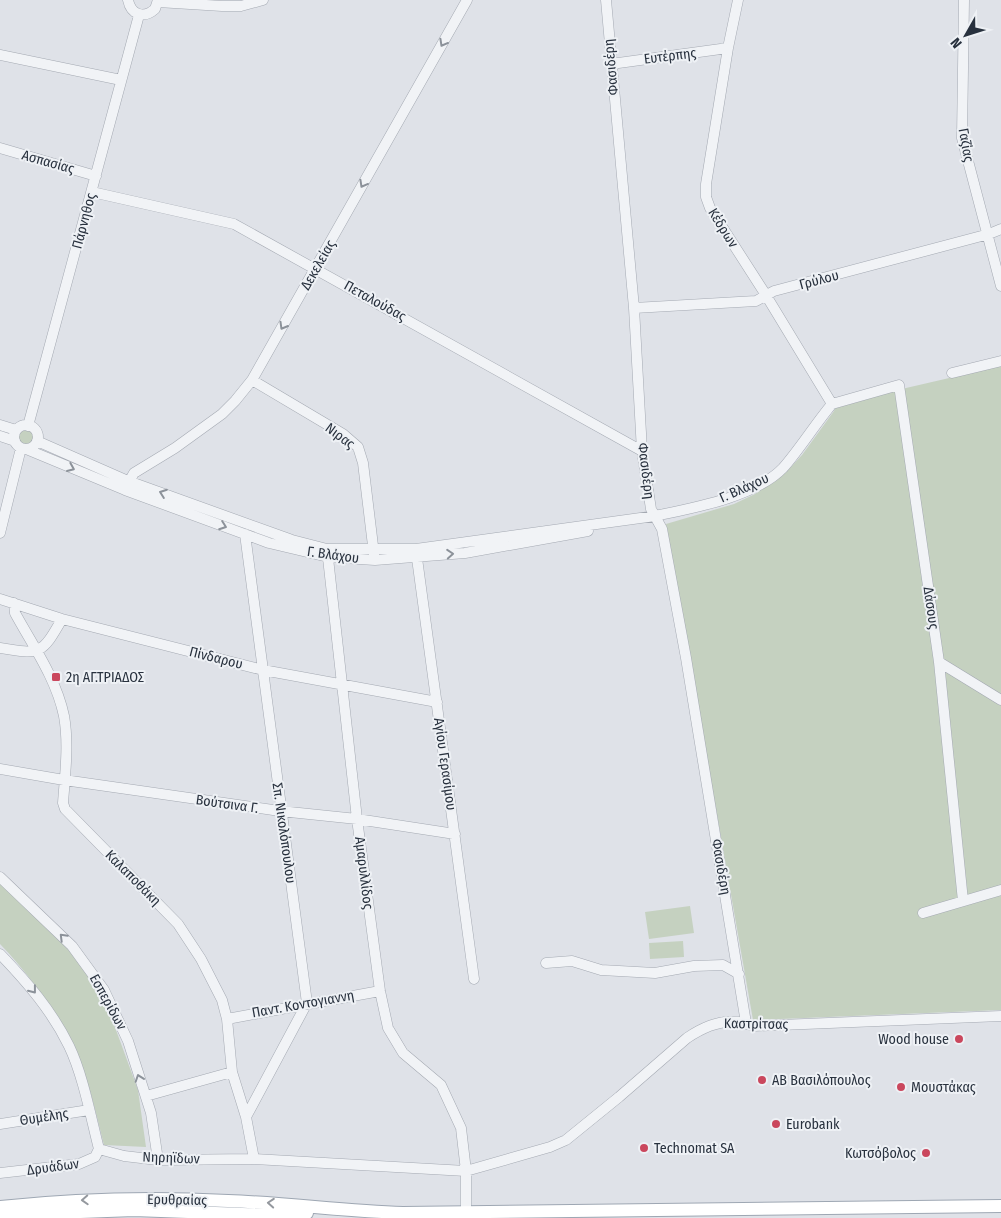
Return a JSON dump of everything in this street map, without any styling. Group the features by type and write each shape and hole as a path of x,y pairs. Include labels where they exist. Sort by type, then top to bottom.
{"main road":[{"name":"Ερυθραίας","path":"0,1207 103,1199 134,1209"},
{"name":"Ερυθραίας","path":"0,1215 134,1209 269,1215 354,1211 466,1212 1001,1206"}],"street":[{"path":"128,0 133,12 139,15 151,13 158,1 241,6 263,0"},
{"name":"Δεκελείας","path":"127,486 137,471 175,448 222,414 252,380 466,0"},
{"name":"Φασιδέρη","path":"606,0 634,308 642,451 651,509 662,528 746,1023"},
{"name":"Κέδρων","path":"738,0 728,48 706,184 706,197 710,208 766,295 832,404"},
{"name":"Γαζίας","path":"964,0 962,138 1001,286"},
{"name":"Πάρνηθος","path":"28,426 139,15"},
{"name":"Ευτέρπης","path":"611,64 728,48"},
{"path":"0,54 121,80"},
{"name":"Ασπασίας","path":"0,148 96,176"},
{"name":"Πεταλούδας","path":"92,192 234,224 642,451"},
{"name":"Γρύλου","path":"634,308 758,300 774,291 1001,229"},
{"path":"952,372 1001,361"},
{"name":"Νιρας","path":"252,380 343,434 358,447 363,463 374,555"},
{"name":"Δάσους","path":"832,404 899,385 939,662 963,901"},
{"name":"Γ. Βλάχου","path":"0,436 21,446 269,543 328,553 374,555 465,553 629,524 724,499 750,489 772,477 783,468 832,404"},
{"path":"0,425 16,430"},
{"path":"0,533 21,446 14,436 16,430 22,426 28,426 36,431 37,441 32,447 21,446"},
{"name":"Γ. Βλάχου","path":"37,441 127,486 328,553"},
{"name":"Σπ. Νικολόπουλου","path":"245,534 280,811 307,1003"},
{"name":"Αμαρυλλίδος","path":"328,553 357,819 380,991 388,1028 404,1053 441,1085 461,1128 466,1171 466,1212"},
{"name":"Αγίου Γερασίμου","path":"416,553 474,979"},
{"name":"Πίνδαρου","path":"0,599 62,619 262,670 436,702"},
{"name":"Καλαποθάκη","path":"14,603 15,613 53,682 63,714 66,752 63,804 65,809 178,924 192,943 222,1000 227,1019 232,1072 246,1117 254,1159"},
{"path":"0,648 20,652 37,650 49,642 62,619"},
{"path":"939,662 1001,700"},
{"name":"Βούτσινα Γ.","path":"0,769 280,811 357,819 455,834"},
{"name":"Εσπερίδων","path":"0,877 72,946 96,978 114,1008 126,1033 146,1096 153,1122 158,1160"},
{"path":"923,913 1001,890"},
{"path":"0,954 25,980 60,1029 70,1048 99,1149"},
{"path":"546,963 572,961 601,970 655,973 694,966 723,965 739,974"},
{"name":"Παντ. Κοντογιαννη","path":"227,1019 380,991"},
{"path":"246,1117 307,1003"},
{"name":"Καστρίτσας","path":"466,1171 566,1140 687,1038 698,1030 720,1022 746,1023 753,1026 1001,1016"},
{"path":"146,1096 232,1072"},
{"name":"Θυμέλης","path":"0,1124 89,1110"},
{"name":"Νηρηϊδων","path":"99,1149 124,1156 158,1160 254,1159 466,1171"},
{"name":"Δρυάδων","path":"0,1173 79,1164 95,1157 99,1149"}],"green space":[{"path":"1001,366 1001,1010 753,1020 666,524 734,504 755,494 790,468 802,455 837,404"},
{"path":"26,430 31,432 33,437 31,442 26,444 21,442 19,437 21,432"},
{"path":"0,882 51,931 88,971 112,1019 138,1090 146,1147 104,1145 95,1108 75,1053 37,988 0,944"},
{"path":"690,906 694,933 649,939 645,912"},
{"path":"683,941 684,957 650,959 649,943"}],"place":[{"name":"2η ΑΓ.ΤΡΙΑΔΟΣ","path":"56,677"},
{"name":"Wood house","path":"959,1039"},
{"name":"ΑΒ Βασιλόπουλος","path":"762,1080"},
{"name":"Μουστάκας","path":"901,1087"},
{"name":"Eurobank","path":"776,1124"},
{"name":"Technomat SA","path":"644,1148"},
{"name":"Κωτσόβολος","path":"926,1153"}]}
